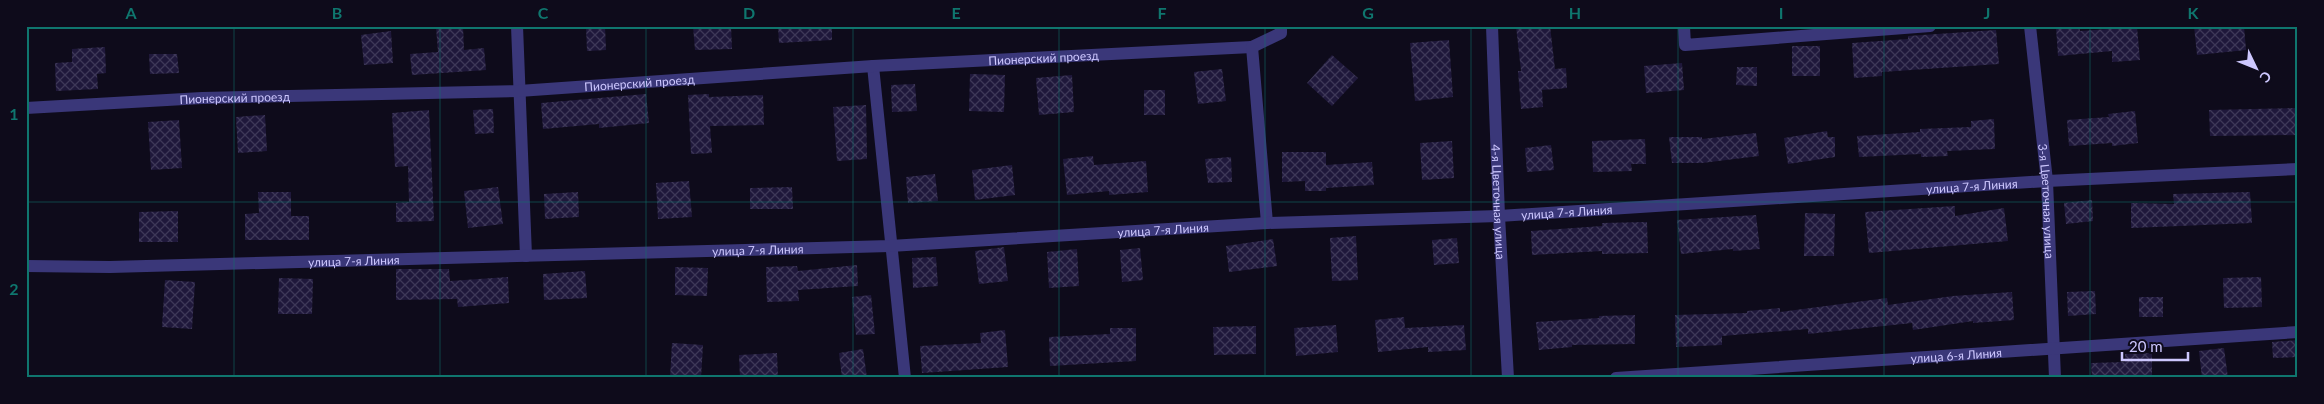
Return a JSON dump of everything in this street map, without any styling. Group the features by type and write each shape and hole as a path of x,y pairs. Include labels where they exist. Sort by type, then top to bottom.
{"street":[{"path":"518,26 518,92 526,256"},
{"path":"1267,223 1252,48 1282,33 1281,26"},
{"name":"4-я Цветочная улица","path":"1492,26 1499,216 1508,378"},
{"path":"1684,26 1685,45 1930,26"},
{"name":"3-я Цветочная улица","path":"2030,26 2046,181 2054,378"},
{"name":"Пионерский проезд","path":"26,108 202,98 518,92 873,66 1252,48"},
{"path":"873,66 890,246 906,378"},
{"name":"улица 7-я Линия","path":"26,266 110,268 890,246 1267,223 1499,216 2046,181 2298,170"},
{"name":"улица 6-я Линия","path":"1616,378 2298,332"}],"building":[{"path":"463,26 464,50 484,48 486,70 412,75 410,54 438,52 436,27"},
{"path":"586,26 605,26 606,50 587,51"},
{"path":"693,26 731,26 732,49 695,50"},
{"path":"778,26 832,26 832,40 779,43"},
{"path":"1516,26 1550,26 1555,69 1566,68 1567,88 1542,90 1543,107 1521,109 1518,71 1521,71"},
{"path":"2079,26 2080,31 2137,27 2140,60 2112,62 2112,51 2058,56 2056,27"},
{"path":"2194,26 2244,26 2246,50 2197,55"},
{"path":"1996,30 1999,64 1882,72 1882,76 1854,78 1852,43 1908,39 1908,36"},
{"path":"391,31 393,63 364,65 361,35"},
{"path":"1449,40 1453,97 1415,101 1410,43"},
{"path":"1792,46 1820,46 1820,76 1792,76"},
{"path":"105,47 106,73 97,74 98,89 56,91 55,63 72,62 72,49"},
{"path":"149,54 177,54 179,73 150,74"},
{"path":"1332,55 1358,78 1332,106 1307,83"},
{"path":"1682,63 1684,90 1646,93 1644,66"},
{"path":"1737,67 1757,67 1757,86 1736,85"},
{"path":"1222,69 1226,101 1198,104 1194,72"},
{"path":"970,74 1005,75 1004,112 969,111"},
{"path":"1072,75 1074,112 1039,115 1036,78"},
{"path":"915,84 917,111 892,112 891,85"},
{"path":"1144,90 1165,90 1165,115 1144,115"},
{"path":"646,94 649,123 599,128 599,124 543,129 541,103"},
{"path":"709,94 709,97 763,95 764,125 710,126 712,153 691,154 688,95"},
{"path":"866,105 867,159 837,161 833,107"},
{"path":"2298,108 2298,135 2210,136 2209,110"},
{"path":"493,109 494,133 475,134 473,110"},
{"path":"429,110 434,221 396,222 396,203 409,202 408,166 395,167 392,113"},
{"path":"2135,111 2138,143 2112,146 2112,143 2069,146 2067,120 2109,117 2108,114"},
{"path":"265,115 267,151 238,153 236,117"},
{"path":"1994,119 1995,149 1947,151 1948,156 1921,157 1921,154 1859,157 1857,136 1920,132 1920,129 1971,127 1971,121"},
{"path":"179,120 182,168 151,170 148,122"},
{"path":"1827,131 1828,137 1835,137 1835,157 1788,164 1784,138"},
{"path":"1756,133 1759,156 1702,163 1672,163 1669,137 1702,137 1702,139"},
{"path":"1645,139 1646,164 1631,164 1632,171 1593,172 1592,141"},
{"path":"1452,141 1454,178 1422,180 1420,143"},
{"path":"1551,145 1554,170 1527,172 1525,148"},
{"path":"1282,152 1326,152 1326,165 1372,162 1374,185 1326,188 1326,191 1305,191 1305,181 1282,182"},
{"path":"1093,156 1094,165 1146,161 1148,192 1109,195 1109,191 1067,195 1063,159"},
{"path":"1231,157 1232,182 1208,183 1205,159"},
{"path":"1012,165 1015,195 975,200 972,170"},
{"path":"935,174 938,201 908,203 906,177"},
{"path":"689,181 692,217 658,219 656,183"},
{"path":"498,187 503,224 468,228 464,191"},
{"path":"792,187 793,209 750,209 750,188"},
{"path":"258,192 291,192 291,216 309,216 309,240 245,240 245,214 259,213"},
{"path":"578,192 579,217 545,219 544,194"},
{"path":"2250,192 2252,223 2131,228 2131,203 2174,204 2173,194"},
{"path":"2092,200 2093,221 2066,224 2064,203"},
{"path":"1955,206 1955,216 2004,208 2008,241 1869,253 1865,212"},
{"path":"178,211 178,242 139,242 139,212"},
{"path":"1805,213 1835,214 1834,256 1804,256"},
{"path":"1756,215 1760,249 1733,251 1733,249 1681,254 1677,220"},
{"path":"1647,222 1648,253 1602,254 1602,251 1532,255 1531,231 1602,226 1602,223"},
{"path":"1356,236 1358,280 1332,281 1330,238"},
{"path":"1457,238 1459,263 1434,265 1432,240"},
{"path":"1273,239 1277,266 1229,272 1226,246"},
{"path":"1004,247 1008,281 979,284 975,251"},
{"path":"1140,248 1143,280 1122,282 1120,250"},
{"path":"1077,249 1079,286 1049,288 1047,252"},
{"path":"936,257 938,286 913,288 912,258"},
{"path":"857,265 858,286 798,290 799,301 767,302 766,267 797,266 798,271"},
{"path":"675,267 708,268 707,296 675,295"},
{"path":"396,269 449,269 450,281 508,277 509,303 458,307 457,299 396,300"},
{"path":"585,271 587,298 544,300 543,274"},
{"path":"2261,277 2262,307 2224,308 2223,278"},
{"path":"279,278 313,279 312,314 278,314"},
{"path":"165,280 195,282 192,329 162,327"},
{"path":"2095,291 2096,314 2068,316 2067,292"},
{"path":"2012,292 2014,320 1973,323 1973,321 1913,330 1912,323 1808,334 1808,329 1722,336 1722,345 1676,347 1675,315 1747,313 1747,311 1780,308 1780,312 1887,298 1888,305 1953,296"},
{"path":"871,295 875,334 856,335 852,297"},
{"path":"2139,297 2163,297 2163,317 2139,317"},
{"path":"1635,315 1635,344 1572,345 1572,347 1539,350 1536,322 1599,318 1599,316"},
{"path":"1404,317 1405,328 1464,325 1466,350 1428,352 1428,347 1378,352 1375,320"},
{"path":"1336,325 1338,352 1296,356 1294,328"},
{"path":"1256,326 1256,354 1214,355 1213,327"},
{"path":"1110,328 1136,328 1136,361 1050,366 1049,337 1110,334"},
{"path":"1005,330 1008,367 922,373 920,346 981,343 980,333"},
{"path":"2298,340 2298,357 2273,358 2272,342"},
{"path":"672,343 703,345 701,378 670,378"},
{"path":"2224,348 2228,378 2202,378 2199,351"},
{"path":"863,349 867,378 842,378 839,353"},
{"path":"777,353 778,378 740,378 739,355"},
{"path":"2152,353 2152,378 2092,378 2091,363 2125,362 2125,354"}]}
